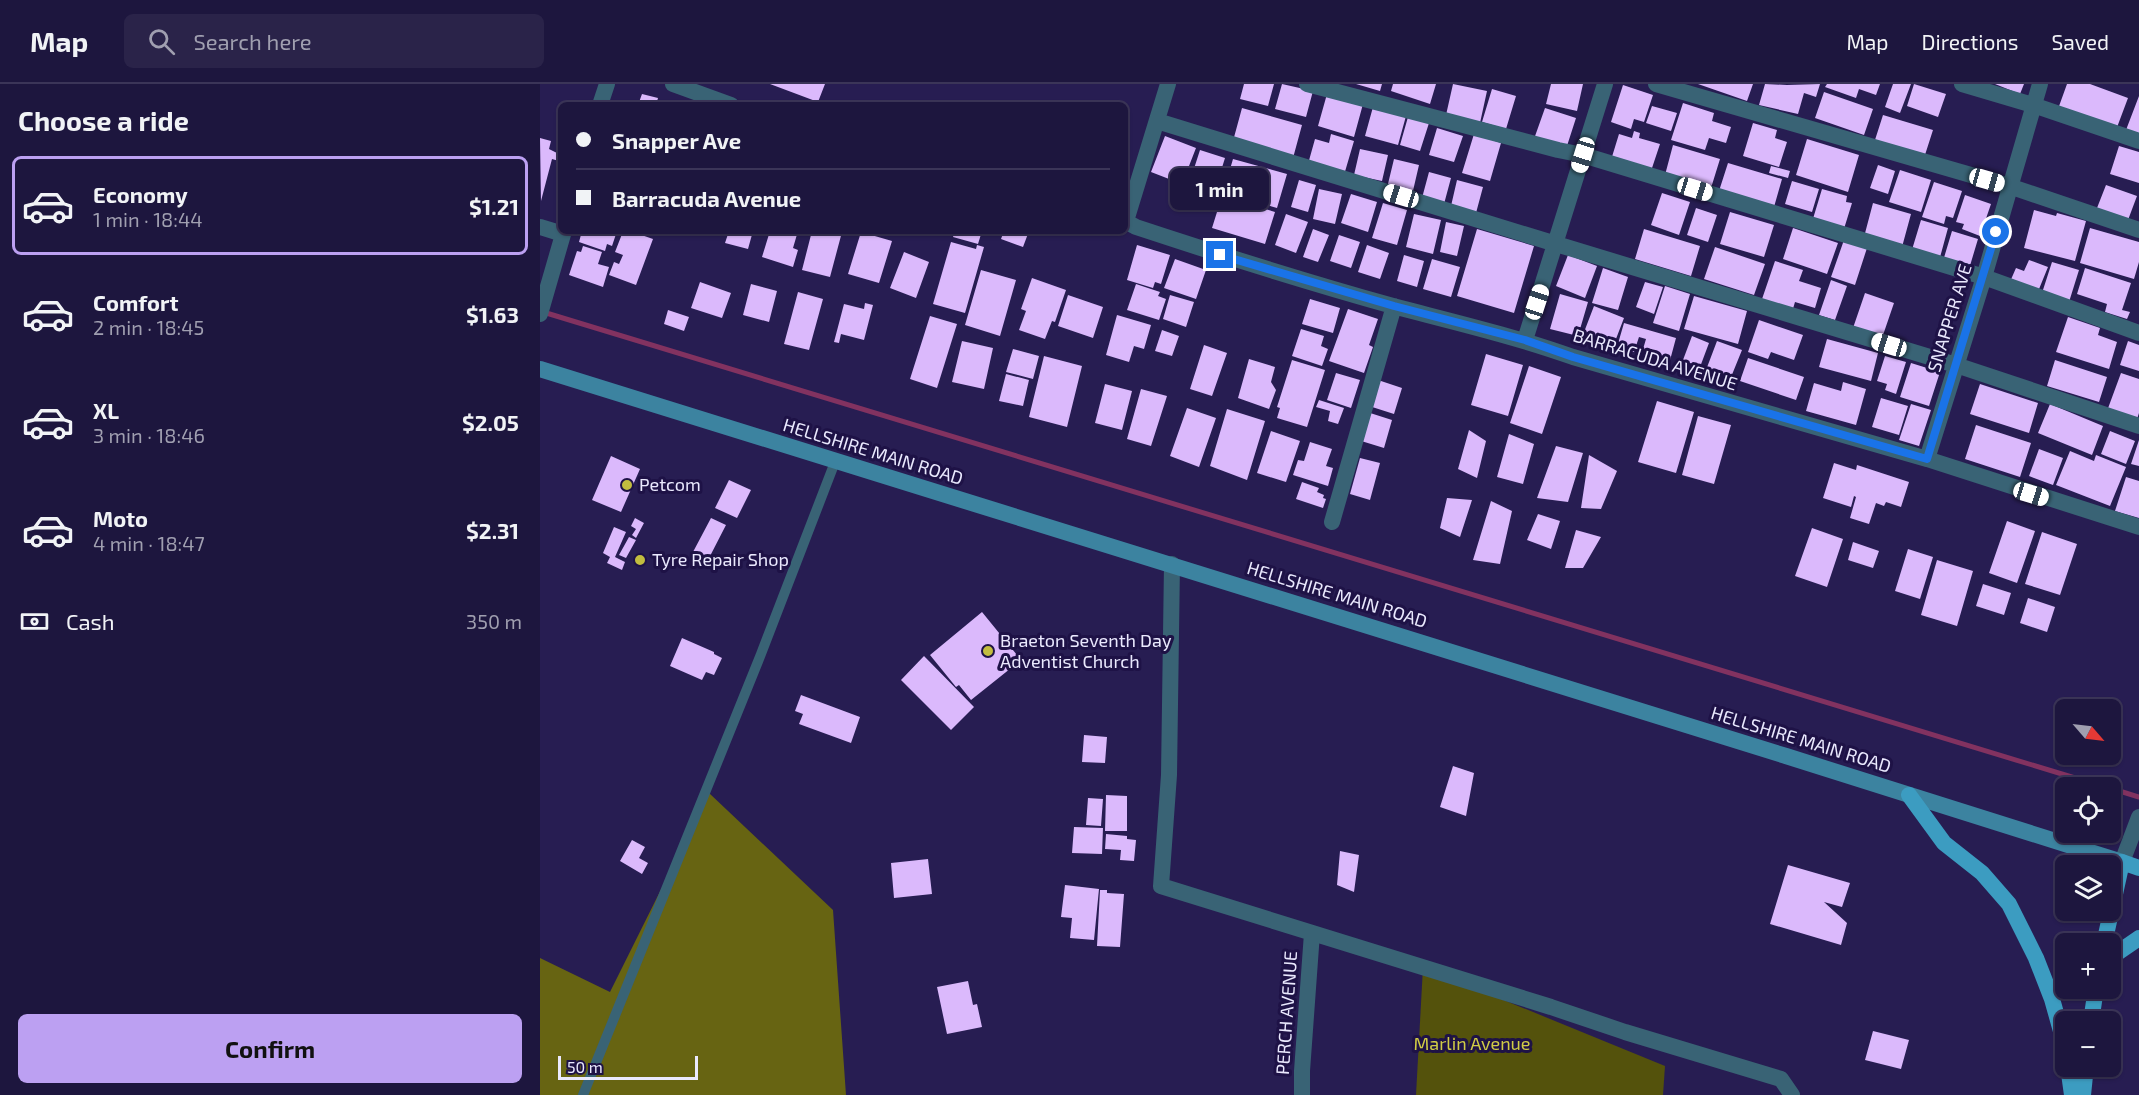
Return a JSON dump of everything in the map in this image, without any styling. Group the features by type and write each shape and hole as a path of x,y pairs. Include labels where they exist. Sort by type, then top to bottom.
{"main road":[{"name":"HELLSHIRE MAIN ROAD","path":"540,369 835,462 1172,564 2122,862"},
{"path":"1909,795 1944,843 1982,873 2009,904 2036,958 2055,1011"},
{"path":"2106,933 2122,862 2139,868"},
{"path":"2121,950 2139,938"},
{"path":"2070,1077 2072,1095"},
{"path":"2083,1095 2085,1077"}],"street":[{"path":"601,102 607,84"},
{"path":"673,84 723,102"},
{"path":"1128,215 1168,84"},
{"path":"1307,84 1583,155 1984,277 2139,333"},
{"path":"1525,340 1605,84"},
{"path":"1656,84 2009,186 2139,230"},
{"path":"1962,84 2139,141"},
{"name":"SNAPPER AVE","path":"1927,459 1984,277 2040,84"},
{"path":"1157,121 1956,365 2139,426"},
{"name":"BARRACUDA AVENUE","path":"1128,222 1136,227 1220,255 1394,306 1525,340 1573,357 1927,459 2139,527"},
{"path":"540,227 558,231"},
{"path":"540,314 563,234"},
{"path":"1332,522 1394,306"},
{"path":"1172,564 1169,775 1161,886 1625,1032 1781,1078 1792,1095"},
{"path":"2122,862 2139,817"},
{"name":"PERCH AVENUE","path":"1302,1095 1312,933"}],"lane":[{"path":"583,1095 757,666 835,462"}],"green space":[{"name":"Marlin Avenue","path":"1423,967 1665,1066 1663,1095 1416,1095"}],"shaded area":[{"path":"709,793 833,910 846,1095 540,1095 540,958 610,992"}],"building":[{"path":"770,84 825,84 818,102"},
{"path":"1244,84 1274,84 1268,106 1240,99"},
{"path":"1282,84 1313,91 1306,117 1275,109"},
{"path":"1356,84 1382,84 1380,91"},
{"path":"1393,84 1436,84 1430,104 1391,91"},
{"path":"1453,84 1487,91 1480,123 1446,115"},
{"path":"1551,84 1583,84 1577,111 1546,104"},
{"path":"1698,84 1753,84 1747,101"},
{"path":"1765,84 1820,84 1816,97 1804,93 1798,114 1759,105"},
{"path":"1827,84 1880,84 1876,95 1859,89 1856,98 1825,87"},
{"path":"1893,84 1911,84 1900,113 1885,107"},
{"path":"1914,84 1946,94 1938,117 1907,106"},
{"path":"1995,84 2024,84 2020,94"},
{"path":"2067,84 2090,84 2128,98 2116,130 2058,109"},
{"path":"1623,85 1653,95 1644,122 1634,119 1631,129 1611,122"},
{"path":"1492,89 1516,96 1506,129 1482,122"},
{"path":"1824,92 1873,109 1864,135 1815,118"},
{"path":"642,94 658,98 657,102 639,102"},
{"path":"1327,94 1363,104 1354,137 1318,126"},
{"path":"2139,96 2139,135 2126,130"},
{"path":"1683,103 1714,113 1712,121 1731,127 1726,143 1709,138 1705,150 1671,140"},
{"path":"1652,106 1677,113 1671,131 1646,123"},
{"path":"1373,107 1406,116 1398,145 1365,136"},
{"path":"1242,108 1302,125 1293,158 1233,141"},
{"path":"1545,108 1576,118 1566,149 1534,139"},
{"path":"1883,115 1933,130 1924,158 1874,143"},
{"path":"1408,117 1429,123 1420,151 1400,145"},
{"path":"1753,123 1777,130 1775,138 1787,142 1779,167 1743,156"},
{"path":"1437,128 1463,136 1454,162 1429,155"},
{"path":"1634,131 1640,133 1639,138 1660,144 1651,171 1611,160 1619,134 1632,138"},
{"path":"1331,134 1354,141 1344,175 1308,164 1315,139 1329,143"},
{"path":"1474,134 1501,143 1490,181 1462,173"},
{"path":"1165,136 1196,148 1182,184 1151,172"},
{"path":"540,138 551,141 549,149 558,154 558,161 552,159 541,201"},
{"path":"1807,139 1859,155 1848,192 1796,175"},
{"path":"1673,145 1720,159 1711,188 1665,175"},
{"path":"2119,146 2139,152 2139,183 2110,174"},
{"path":"1360,149 1388,155 1382,181 1354,175"},
{"path":"1200,150 1225,158 1215,190 1190,181"},
{"path":"1233,159 1287,174 1277,208 1223,193"},
{"path":"1394,159 1419,165 1412,195 1387,188"},
{"path":"1728,163 1782,179 1774,207 1719,191"},
{"path":"1878,165 1895,171 1888,194 1870,188"},
{"path":"1771,166 1790,171 1788,178 1769,173"},
{"path":"1900,170 1931,180 1921,212 1889,202"},
{"path":"1429,172 1451,178 1444,204 1422,198"},
{"path":"1299,180 1316,185 1308,212 1291,207"},
{"path":"1457,180 1483,187 1476,213 1451,206"},
{"path":"1792,181 1819,189 1812,212 1785,204"},
{"path":"1934,182 1962,191 1953,218 1946,216 1944,224 1922,217"},
{"path":"2106,185 2137,196 2128,220 2097,208"},
{"path":"1319,189 1342,194 1335,224 1313,219"},
{"path":"1822,189 1847,196 1846,202 1852,203 1843,232 1812,222"},
{"path":"1662,193 1690,202 1679,235 1651,225"},
{"path":"1351,194 1377,202 1368,232 1341,223"},
{"path":"1965,195 1991,204 1980,236 1962,229 1964,224 1956,222"},
{"path":"1222,196 1275,212 1265,244 1212,228"},
{"path":"1383,203 1407,210 1397,245 1372,238"},
{"path":"1873,203 1911,214 1902,247 1864,237"},
{"path":"1696,208 1717,215 1708,242 1687,235"},
{"path":"2034,210 2056,216 2057,213 2086,221 2075,261 2024,248"},
{"path":"1730,212 1774,225 1764,257 1720,244"},
{"path":"1286,214 1308,222 1296,253 1275,245"},
{"path":"1414,214 1441,220 1433,254 1406,247"},
{"path":"1921,220 1948,228 1939,261 1911,253"},
{"path":"1446,222 1464,226 1457,256 1440,252"},
{"path":"1793,228 1838,243 1827,274 1783,259"},
{"path":"2090,228 2139,242 2139,262 2134,279 2080,263"},
{"path":"1313,229 1329,235 1318,262 1303,257"},
{"path":"1477,229 1534,246 1514,313 1457,296"},
{"path":"1644,229 1700,246 1691,276 1635,259"},
{"path":"1952,231 1978,239 1969,269 1943,261"},
{"path":"581,234 616,234 612,246 607,244 605,251 579,242"},
{"path":"622,234 639,234 653,239 636,285 609,275 614,262 619,264 623,255 615,252"},
{"path":"728,234 752,234 748,249 725,243"},
{"path":"769,234 797,234 793,248 798,250 793,267 762,257"},
{"path":"811,234 841,234 830,277 802,270"},
{"path":"860,234 892,241 879,283 848,274"},
{"path":"954,234 981,234 978,244 953,237"},
{"path":"1003,234 1028,234 1023,247 1001,239"},
{"path":"1339,235 1360,242 1351,268 1330,261"},
{"path":"1844,240 1867,248 1855,285 1831,277"},
{"path":"951,242 976,249 977,245 984,247 965,313 933,304"},
{"path":"1137,245 1170,255 1161,284 1155,282 1153,288 1127,280"},
{"path":"1367,245 1389,253 1380,279 1358,272"},
{"path":"583,246 602,252 598,264 609,267 603,287 569,275 577,251 581,252"},
{"path":"1715,247 1765,264 1754,295 1704,279"},
{"path":"904,252 929,262 916,298 890,288"},
{"path":"1404,255 1424,261 1417,287 1397,281"},
{"path":"1568,255 1597,266 1585,298 1556,286"},
{"path":"1175,259 1206,270 1196,299 1164,288"},
{"path":"1432,259 1460,267 1451,297 1423,289"},
{"path":"2029,260 2048,267 2037,294 2009,284 2016,268 2024,271"},
{"path":"1775,261 1803,270 1799,281 1821,288 1815,308 1795,302 1792,312 1761,302"},
{"path":"2052,262 2079,270 2069,302 2042,293"},
{"path":"1603,268 1628,277 1618,310 1592,303"},
{"path":"2085,268 2131,283 2122,310 2130,312 2127,319 2105,312 2107,304 2077,294"},
{"path":"981,270 1016,280 1000,336 965,325"},
{"path":"1032,278 1066,290 1055,322 1052,321 1045,339 1019,330 1026,311 1021,309"},
{"path":"1831,280 1847,286 1835,320 1819,315"},
{"path":"700,282 731,293 722,318 691,308"},
{"path":"1645,282 1663,287 1654,314 1636,307"},
{"path":"751,284 777,291 769,322 743,315"},
{"path":"1136,284 1160,292 1158,296 1166,299 1159,320 1127,310"},
{"path":"1665,286 1690,294 1679,331 1653,323"},
{"path":"798,292 823,299 809,350 784,344"},
{"path":"1865,293 1894,303 1882,338 1853,328"},
{"path":"1560,294 1588,302 1578,336 1550,329"},
{"path":"1068,295 1103,307 1093,338 1058,326"},
{"path":"1170,295 1194,302 1186,327 1163,319"},
{"path":"1694,296 1747,311 1738,344 1684,329"},
{"path":"1310,299 1340,308 1333,333 1302,324"},
{"path":"865,303 873,305 864,340 841,334 839,343 834,342 844,304 864,309"},
{"path":"1594,306 1624,318 1611,352 1581,340"},
{"path":"1348,309 1378,319 1369,345 1373,347 1364,373 1329,361"},
{"path":"668,310 689,317 684,331 664,324"},
{"path":"1117,315 1151,325 1144,349 1134,346 1129,362 1106,355"},
{"path":"930,316 957,324 937,388 910,379"},
{"path":"2068,317 2100,328 2098,335 2117,342 2109,369 2056,352"},
{"path":"1759,320 1803,335 1794,360 1771,352 1768,359 1748,352"},
{"path":"1624,323 1676,338 1669,364 1641,356 1646,339 1639,337 1634,352 1617,347"},
{"path":"1301,329 1324,336 1321,346 1328,349 1322,366 1292,356"},
{"path":"1162,330 1179,336 1172,356 1155,351"},
{"path":"1692,336 1709,343 1700,367 1683,360"},
{"path":"1827,339 1878,353 1871,381 1819,367"},
{"path":"962,341 993,348 984,389 952,382"},
{"path":"1717,341 1742,350 1727,387 1703,378"},
{"path":"2128,341 2139,345 2139,371 2120,365"},
{"path":"1204,345 1227,353 1212,396 1190,389"},
{"path":"1013,349 1039,356 1033,379 1006,372"},
{"path":"1486,354 1523,365 1508,416 1471,405"},
{"path":"1044,356 1082,366 1067,427 1029,417"},
{"path":"1885,356 1906,362 1896,394 1885,390 1887,384 1877,381"},
{"path":"1748,358 1804,377 1796,400 1740,381"},
{"path":"1249,359 1275,367 1271,382 1276,390 1269,409 1238,398"},
{"path":"1292,360 1325,370 1307,427 1277,418 1280,408 1277,407"},
{"path":"2055,360 2107,377 2099,402 2047,386"},
{"path":"1911,363 1940,372 1929,406 1900,397"},
{"path":"1529,366 1561,377 1542,434 1510,423"},
{"path":"1336,373 1360,380 1351,408 1327,400"},
{"path":"2121,373 2139,379 2139,413 2136,422 2107,411"},
{"path":"1006,374 1029,380 1023,406 999,401"},
{"path":"1378,380 1402,388 1394,414 1369,406"},
{"path":"1843,382 1866,389 1856,425 1806,411 1814,383 1841,391"},
{"path":"1105,384 1132,391 1122,430 1095,423"},
{"path":"1980,384 2038,403 2029,433 1970,414"},
{"path":"1141,389 1167,396 1151,446 1127,439"},
{"path":"1881,398 1908,406 1899,435 1872,427"},
{"path":"1319,400 1344,408 1338,424 1328,421 1330,411 1316,407"},
{"path":"1657,401 1694,412 1676,473 1638,462"},
{"path":"1911,404 1931,410 1919,446 1899,440"},
{"path":"2050,404 2103,426 2092,455 2038,433"},
{"path":"1187,408 1216,418 1199,467 1170,456"},
{"path":"1227,409 1265,421 1247,480 1210,466"},
{"path":"1367,412 1392,420 1384,448 1358,440"},
{"path":"1698,416 1731,425 1714,484 1682,475"},
{"path":"1976,425 2031,443 2020,477 1965,459"},
{"path":"1469,430 1486,441 1477,478 1458,469"},
{"path":"1271,431 1300,441 1286,482 1257,473"},
{"path":"2110,431 2135,441 2126,464 2101,454"},
{"path":"1509,434 1534,444 1523,484 1497,477"},
{"path":"2139,440 2139,466 2131,464"},
{"path":"1310,442 1332,449 1326,466 1333,468 1328,486 1293,475 1298,460 1304,461"},
{"path":"1556,446 1583,453 1568,502 1537,498"},
{"path":"2039,449 2063,458 2053,485 2029,476"},
{"path":"2070,451 2094,461 2096,455 2126,467 2110,506 2056,485"},
{"path":"1589,455 1617,471 1601,509 1581,508"},
{"path":"611,456 640,469 621,512 592,500"},
{"path":"1360,458 1380,463 1370,500 1350,494"},
{"path":"1834,463 1856,470 1857,465 1909,482 1901,507 1886,502 1884,506 1876,503 1869,524 1850,518 1856,497 1854,496 1851,507 1823,498"},
{"path":"2126,477 2139,481 2139,518 2115,511"},
{"path":"729,480 751,490 737,518 715,508"},
{"path":"1302,482 1319,488 1317,492 1324,495 1323,498 1326,499 1323,508 1296,499"},
{"path":"1447,498 1472,500 1460,537 1440,528"},
{"path":"1491,501 1512,511 1500,564 1473,560"},
{"path":"1538,514 1560,521 1551,549 1527,540"},
{"path":"635,518 644,523 636,538 632,535 636,529 631,526"},
{"path":"711,518 726,525 708,560 693,552"},
{"path":"2007,521 2035,531 2017,583 1989,573"},
{"path":"614,527 626,532 615,557 625,562 622,570 607,563 610,557 603,553"},
{"path":"1812,528 1843,539 1827,587 1795,576"},
{"path":"1576,530 1601,537 1583,568 1565,568"},
{"path":"2042,532 2077,544 2060,595 2025,584"},
{"path":"629,537 636,540 626,558 619,555"},
{"path":"1853,542 1879,551 1873,568 1848,560"},
{"path":"1908,549 1933,557 1920,599 1895,591"},
{"path":"1937,560 1973,571 1957,626 1921,615"},
{"path":"1983,584 2011,593 2004,615 1976,606"},
{"path":"2028,598 2055,607 2047,632 2020,623"},
{"path":"982,612 1021,660 971,700 959,685 956,687 930,655"},
{"path":"682,638 722,658 714,675 706,672 702,680 670,666"},
{"path":"924,656 974,707 951,730 901,680"},
{"path":"801,695 860,717 851,743 799,724 803,714 795,711"},
{"path":"1084,735 1107,737 1105,763 1082,762"},
{"path":"1453,766 1474,773 1466,816 1440,807"},
{"path":"1106,795 1127,796 1127,831 1105,831"},
{"path":"1088,798 1103,799 1101,826 1086,825"},
{"path":"1074,827 1103,828 1102,854 1072,853"},
{"path":"1106,834 1127,836 1127,839 1136,840 1134,861 1120,860 1121,850 1105,849"},
{"path":"632,840 645,847 639,858 648,863 642,874 620,861"},
{"path":"1340,851 1359,855 1354,892 1337,885"},
{"path":"928,859 932,894 894,898 891,863"},
{"path":"1788,865 1850,883 1842,907 1824,902 1847,923 1841,945 1770,924"},
{"path":"1065,885 1099,889 1094,940 1070,938 1072,918 1061,917"},
{"path":"1100,890 1107,890 1107,893 1124,894 1120,947 1097,946"},
{"path":"968,981 973,1005 977,1004 982,1027 947,1034 937,987"},
{"path":"1873,1031 1909,1040 1901,1069 1865,1060"}],"waterway":[{"path":"543,312 2072,777"},
{"path":"2121,791 2139,797"}],"place":[{"name":"Petcom","path":"627,485"},
{"name":"Tyre Repair Shop","path":"640,560"},
{"name":"Braeton Seventh Day Adventist Church","path":"988,651"}],"route":[{"path":"1220,255 1307,282 1525,340 1573,357 1927,459 1996,232"}]}
